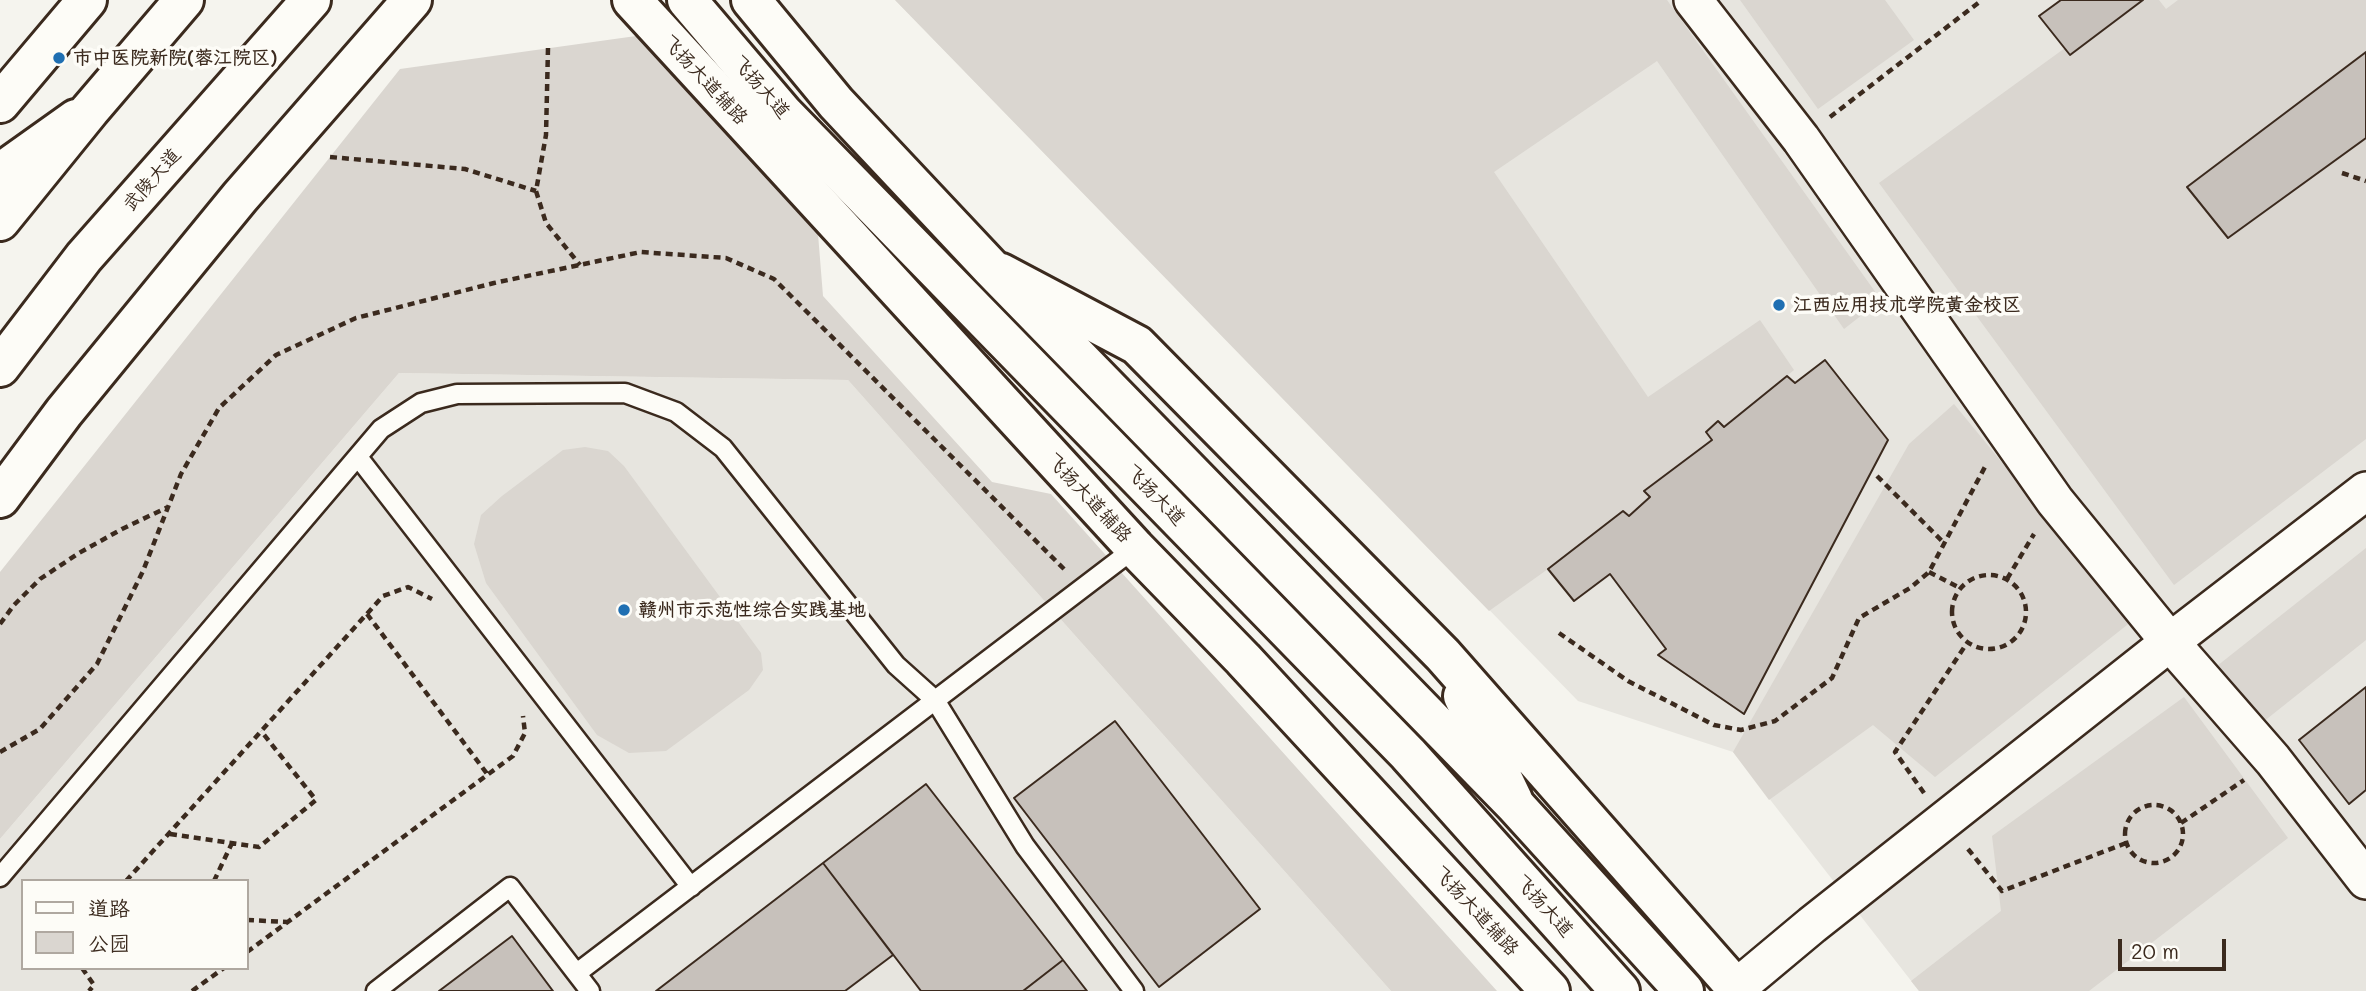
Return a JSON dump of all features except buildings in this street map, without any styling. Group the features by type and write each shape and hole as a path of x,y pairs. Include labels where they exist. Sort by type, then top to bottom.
{"main road":[{"path":"0,103 88,0"},
{"path":"0,221 184,0"},
{"name":"武陵大道","path":"0,367 84,257 311,0"},
{"path":"0,498 64,412 240,197 412,0"},
{"name":"飞扬大道辅路","path":"632,0 1135,548 1242,659 1550,991"},
{"name":"飞扬大道","path":"687,0 783,113 1408,754 1620,991"},
{"path":"751,0 836,103 992,269 1515,805 1684,991"},
{"path":"0,173 90,110"},
{"path":"992,269 1137,345 1443,655 1737,990"},
{"path":"1443,655 1515,805"}],"street":[{"path":"1693,0 1801,139 2054,501 2273,760 2366,880"},
{"path":"1737,990 1812,925 2366,491"}],"lane":[{"path":"0,877 381,429 421,403 457,394 625,393 676,412 723,448 896,665 935,700 1025,846 1134,991"},
{"path":"358,457 691,887"},
{"path":"577,973 1135,548"},
{"path":"376,991 510,887 590,991"}],"path":[{"path":"1801,139 1982,0"},
{"path":"548,48 546,135 536,191 547,223 580,265"},
{"path":"330,157 465,169 536,191"},
{"path":"2342,173 2366,181"},
{"path":"1559,633 1629,681 1714,726 1741,730 1775,721 1832,678 1859,618 1910,588 1929,572 2006,431"},
{"path":"1877,476 1944,543"},
{"path":"2007,579 2054,501"},
{"path":"0,624 14,605 40,579 79,553 168,507"},
{"path":"1929,572 1960,588"},
{"path":"1995,575 2007,579 2024,597 2025,621 2021,632 2013,642 2001,648 1990,650 1967,643 1953,623 1951,611 1960,588 1970,580 1982,576 1995,575"},
{"path":"129,879 383,596 408,587 436,602"},
{"path":"367,614 488,775"},
{"path":"1967,643 1895,752 1945,822 2002,891 2126,843"},
{"path":"248,950 513,756 525,733 523,715"},
{"path":"169,834 258,846 316,800 261,732"},
{"path":"2180,823 2273,760"},
{"path":"2147,806 2167,808 2180,823 2182,832 2178,850 2163,862 2145,862 2136,858 2126,843 2126,825 2138,809 2147,806"},
{"path":"215,879 232,843"},
{"path":"248,920 287,922"},
{"path":"83,970 94,985 89,991"},
{"path":"192,991 221,970"}],"shaded area":[{"name":"江西应用技术学院黄金校区","path":"895,0 2366,0 2366,991 1919,991 1733,752 1578,701"},
{"name":"赣州市示范性综合实践基地","path":"399,373 848,380 1391,991 0,991 0,839"}],"green space":[{"path":"895,0 1667,0 1881,300 1844,329 1657,61 1494,172 1648,397 1760,320 1794,370 1724,427 1718,421 1706,431 1712,440 1644,491 1650,497 1629,516 1623,511 1489,611"},
{"path":"1740,0 1885,0 1914,40 1818,109"},
{"path":"2143,0 2159,0 2166,9 2178,0 2366,0 2366,52 2187,187 2229,238 2366,138 2366,439 2174,585 1879,183 2065,48 2070,55"},
{"path":"636,36 818,234 823,296 992,482 1051,494 1497,991 1391,991 848,380 399,373 0,839 0,572 400,69"},
{"path":"1954,404 2132,621 1935,777 1873,725 1769,800 1733,752 1909,444"},
{"path":"585,447 608,451 624,466 761,653 763,670 749,690 666,751 629,753 597,735 486,583 474,544 481,515 502,496 563,450"},
{"path":"2366,548 2366,640 2263,722 2217,666"},
{"path":"2184,697 2288,838 2089,991 1919,991 1911,981 2001,911 1992,836"}],"place":[{"name":"市中医院新院(蓉江院区)","path":"59,58"},
{"name":"江西应用技术学院黄金校区","path":"1779,305"},
{"name":"赣州市示范性综合实践基地","path":"624,610"}]}
